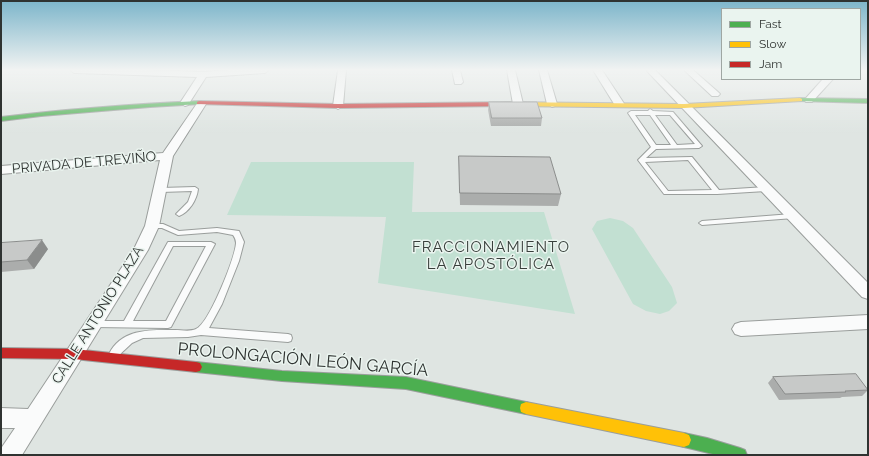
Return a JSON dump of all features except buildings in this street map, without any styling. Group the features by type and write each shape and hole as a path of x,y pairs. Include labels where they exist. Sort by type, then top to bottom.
{"street":[{"path":"185,103 193,91"},
{"path":"338,106 340,91"},
{"path":"515,91 518,104"},
{"path":"549,91 552,104"},
{"path":"611,91 620,105"},
{"path":"670,91 868,292"},
{"path":"712,91 715,94"},
{"path":"809,100 816,91"},
{"path":"1,119 150,104 185,103 338,106 552,104 620,105 649,109 809,100 868,102"},
{"name":"CALLE ANTONIO PLAZA","path":"10,455 92,324 141,250 152,226 167,156 201,104"},
{"name":"PRIVADA DE TREVIÑO","path":"1,170 167,156"},
{"path":"741,328 868,322"},
{"name":"PROLONGACIÓN LEÓN GARCÍA","path":"1,353 74,354 282,376 406,383 709,450 740,455"},
{"path":"1,418 32,418"}],"lane":[{"path":"649,109 675,147"},
{"path":"641,160 654,147 699,146 671,113 649,109 631,113 654,147"},
{"path":"641,160 690,158 717,192"},
{"path":"641,160 666,193 766,189"},
{"path":"160,190 195,188 195,194 190,204 179,214"},
{"path":"702,223 792,216"},
{"path":"152,226 163,226 178,233 217,230 236,233 240,242 232,273 208,324 201,331"},
{"path":"127,324 178,233"},
{"path":"163,334 211,244 171,244"},
{"path":"92,324 168,325"},
{"path":"111,358 125,341 140,334 189,334 201,331 288,338"}],"green space":[{"path":"251,162 414,162 412,212 544,212 575,314 378,283 386,217 227,215"},
{"path":"610,218 623,221 633,228 672,287 677,303 669,311 660,314 646,311 633,304 592,229 597,221"}],"traffic: fast":[{"path":"800,100 868,101"},
{"path":"1,119 41,114 150,105 199,103"},
{"path":"196,367 282,376 406,383 526,408"},
{"path":"684,440 740,455"}],"traffic: slow":[{"path":"508,104 684,106 800,100"},
{"path":"526,408 684,440"}],"traffic: jam":[{"path":"199,103 338,106 508,104"},
{"path":"1,353 74,354 196,367"}],"district":[{"name":"FRACCIONAMIENTO LA APOSTÓLICA","path":"491,256"}]}
